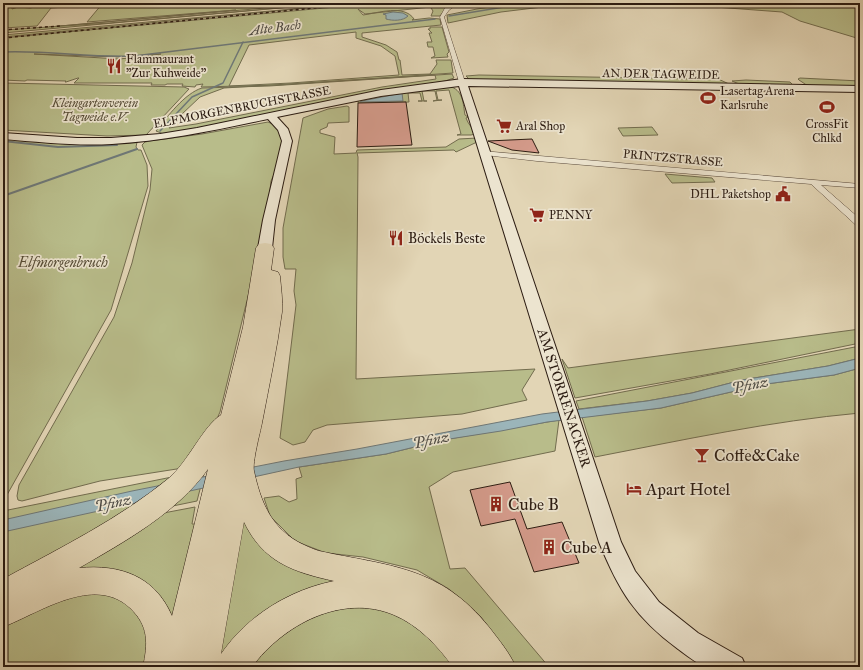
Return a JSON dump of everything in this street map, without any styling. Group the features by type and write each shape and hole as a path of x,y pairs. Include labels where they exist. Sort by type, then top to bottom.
{"highway":[{"path":"202,667 232,504 228,459 233,417 256,307 265,248"},
{"path":"3,595 143,513 181,483 228,459 269,326 272,310 270,267 265,248"},
{"path":"176,667 232,504"},
{"path":"232,504 253,511 266,534 274,543 294,555 322,565 384,576 409,583 424,590 437,598 463,620 499,667"},
{"path":"3,612 63,586 85,582 119,584 135,591 147,602 156,616 161,635 162,660 160,667"},
{"path":"232,667 248,645 267,628 288,614 312,602 332,596 359,594 385,596 404,603 421,612 437,625 474,667"}],"main road":[{"name":"AN DER TAGWEIDE","path":"462,82 860,89"},
{"name":"ELFMORGENBRUCHSTRASSE","path":"3,136 77,141 129,140 274,120 291,111 381,93 462,82"},
{"name":"AM STORRENACKER","path":"462,82 610,542 620,568 630,584 648,606 670,628 695,646 733,667"},
{"path":"265,248 268,220 286,147 287,137 274,120"}],"street":[{"path":"457,3 447,9 442,17 462,82"},
{"name":"PRINTZSTRASSE","path":"485,153 537,159 860,186"},
{"path":"813,182 860,224"}],"green space":[{"path":"92,3 89,4 91,5 51,8 37,26 3,28 3,7 12,7 12,9 18,7 31,8 37,5 34,4"},
{"path":"322,3 49,27 236,10 87,22 102,4"},
{"path":"335,3 3,33 3,30 109,23"},
{"path":"360,3 3,37 3,35"},
{"path":"378,3 454,3 447,7 440,16 431,16 433,11 431,8 440,6 397,11 410,14 414,19 412,20 429,18 440,19 441,25 362,33 362,37 386,45 397,52 400,60 402,75 430,74 437,64 436,60 451,60 453,73 279,85 201,87 203,84 196,85 195,87 182,86 183,84 151,85 152,83 74,83 79,78 66,82 3,80 3,38","holes":["358,9 365,14 374,13 363,15","356,32 356,38 381,46 395,56 399,75 229,86 249,45","34,54 117,57 161,54 120,59"]},
{"path":"517,3 548,3 551,6 501,12 448,23 447,15"},
{"path":"661,3 860,3 860,39 800,21 782,12"},
{"path":"430,27 442,27 449,52 447,54 448,57 431,58 435,56 433,47 428,47 427,42 432,42 429,33 432,33 428,29 430,29"},
{"path":"452,74 454,78 445,81 358,95 166,135 156,131 183,100 202,88 245,87 224,88 200,97 169,128 382,87 436,79 435,75"},
{"path":"466,76 699,79 714,77 729,84 470,80"},
{"path":"798,79 860,81 860,88 808,86"},
{"path":"746,80 790,82 793,85 744,86 732,81"},
{"name":"Kleingartenverein Tagweide e.V.","path":"3,83 184,87 189,89 146,135 107,136 3,130"},
{"path":"448,86 457,90 460,94 465,115 468,117 466,118 475,134 457,135 461,134 449,90 436,91 438,100 442,100 433,101 437,100 435,91 422,91 424,101 422,101 420,93 408,93 409,102 358,103 358,100 386,94"},
{"path":"349,107 349,122 328,123 327,127 320,130 320,133 335,137 334,154 356,153 357,150 446,147 459,139 477,138 477,142 456,152 454,150 357,153 356,379 535,369 522,390 527,400 462,414 327,425 313,430 305,442 293,445 280,438 296,305 294,291 296,269 285,269 283,257 283,228 303,118 328,109"},
{"path":"268,122 277,126 280,131 283,144 277,168 271,181 269,199 250,288 220,412 216,421 183,468 100,481 22,501 18,500 17,496 19,485 114,317 132,263 150,190 152,169 142,145 145,142 150,141 202,134"},
{"path":"652,127 658,135 623,136 618,128"},
{"name":"Elfmorgenbruch","path":"3,138 137,142 136,147 138,150 141,150 147,165 148,186 111,310 3,502"},
{"path":"665,174 712,178 715,182 672,183"},
{"path":"860,329 860,343 710,374 575,398 562,359 568,368"},
{"path":"860,346 860,358 828,366 742,380 692,393 647,401 579,409 576,401"},
{"path":"860,368 860,413 827,416 760,426 595,457 582,417 661,408 766,384 834,375"},
{"path":"559,420 555,451 453,472 429,487 450,569 465,568 549,667 517,667 481,617 449,589 417,570 363,557 326,553 295,541 270,516 264,498 279,496 289,502 297,499 296,479 302,477 299,467 386,454 443,440"},
{"path":"206,466 197,501 163,508"},
{"path":"177,476 157,493 3,587 3,511"},
{"path":"195,507 192,524 195,524 170,628 143,588 3,600 153,515"},
{"path":"243,521 362,586 216,667"},
{"path":"103,588 143,611 154,667 3,667 3,618"},
{"path":"337,603 402,611 464,667 241,667 256,648"}],"water":[{"path":"393,12 403,13 408,16 401,20 392,20 386,19 386,15 383,14"},
{"path":"402,93 403,101 360,102 362,101"},
{"name":"Pfinz","path":"860,358 860,368 834,375 766,384 661,408 547,422 443,440 386,454 299,467 3,532 3,520 132,491 284,461 357,449 542,414 647,401 692,393 742,380 828,366"}],"building":[{"path":"406,102 412,145 357,147 358,103"},
{"path":"532,139 539,153 512,150 488,141"},
{"path":"510,482 527,529 562,522 579,563 534,572 515,519 481,526 470,490"}],"waterway":[{"name":"Alte Bach","path":"449,16 528,3"},
{"name":"Alte Bach","path":"684,3 740,6 769,3"},
{"name":"Alte Bach","path":"818,3 860,4"},
{"name":"Alte Bach","path":"243,43 435,19"},
{"path":"3,52 134,56 243,43"},
{"name":"Alte Bach","path":"160,131 192,97 223,83 243,43"},
{"path":"3,141 58,147 117,145"},
{"name":"Alte Bach","path":"3,196 137,149"}],"railway":[{"path":"3,38 366,3"},
{"path":"3,30 60,26"}],"place":[{"name":"Flammaurant \"Zur Kuhweide\"","path":"114,66"},
{"name":"Lasertag Arena Karlsruhe","path":"708,98"},
{"name":"CrossFit Chlkd","path":"827,107"},
{"name":"Aral Shop","path":"504,126"},
{"name":"DHL Paketshop","path":"783,194"},
{"name":"PENNY","path":"537,215"},
{"name":"Böckels Beste","path":"396,238"},
{"name":"Coffe&Cake","path":"702,455"},
{"name":"Apart Hotel","path":"634,489"},
{"name":"Cube B","path":"496,504"},
{"name":"Cube A","path":"549,547"}]}
